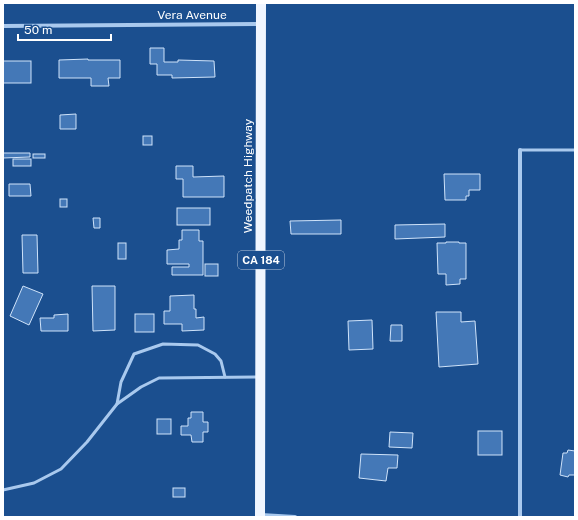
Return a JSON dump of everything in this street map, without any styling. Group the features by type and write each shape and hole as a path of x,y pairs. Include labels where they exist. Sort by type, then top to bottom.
{"main road":[{"name":"Weedpatch Highway","path":"260,516 261,3"}],"street":[{"name":"Vera Avenue","path":"3,26 261,24"},
{"path":"520,150 520,517"},
{"path":"260,516 295,517"}],"lane":[{"path":"520,150 575,150"},
{"path":"117,404 121,382 134,354 163,344 198,345 215,354 221,361 225,377"},
{"path":"3,490 34,483 61,469 87,442 117,404 140,387 159,378 260,377"}],"building":[{"path":"150,48 164,48 164,62 178,62 178,60 214,61 215,77 172,78 172,75 157,75 157,64 150,64"},
{"path":"59,60 120,60 120,78 108,78 109,86 91,86 91,78 59,78"},
{"path":"3,61 31,61 31,83 3,83"},
{"path":"76,114 76,129 60,129 60,115"},
{"path":"143,136 152,136 152,145 143,145"},
{"path":"3,153 30,153 30,157 3,158"},
{"path":"33,154 45,154 45,158 33,158"},
{"path":"13,159 31,159 31,166 13,166"},
{"path":"176,166 193,166 193,177 224,176 224,197 183,197 183,179 176,179"},
{"path":"444,174 480,174 480,190 469,190 469,196 466,196 466,200 445,200"},
{"path":"9,184 30,184 31,196 9,196"},
{"path":"60,199 67,199 67,207 60,207"},
{"path":"177,208 210,208 210,225 177,225"},
{"path":"93,218 100,218 100,228 94,228"},
{"path":"341,220 341,234 291,234 290,221"},
{"path":"445,224 445,237 395,239 395,225"},
{"path":"182,230 199,230 199,241 203,241 203,275 172,275 172,267 189,267 189,264 167,264 167,250 179,249 179,240 182,240"},
{"path":"22,235 37,235 38,273 23,273"},
{"path":"118,243 126,243 126,259 118,259"},
{"path":"437,243 466,243 466,279 460,279 460,284 446,285 446,274 438,274"},
{"path":"205,264 218,264 218,276 205,276"},
{"path":"23,286 43,294 29,325 10,316"},
{"path":"92,286 115,286 115,330 93,331"},
{"path":"194,295 194,309 196,309 196,318 204,317 204,330 182,331 182,324 164,324 164,311 170,311 170,296"},
{"path":"436,312 461,312 461,322 475,321 478,364 439,367"},
{"path":"68,314 68,331 41,331 40,318 54,318 54,315"},
{"path":"135,314 154,314 154,332 135,332"},
{"path":"372,320 373,349 349,350 348,321"},
{"path":"391,325 402,325 402,341 390,341"},
{"path":"191,412 203,412 203,422 208,422 208,432 203,432 203,442 192,442 191,435 181,435 181,426 188,426 188,418 191,418"},
{"path":"157,419 171,419 171,434 157,434"},
{"path":"478,431 502,431 502,455 478,455"},
{"path":"390,432 413,433 412,448 389,447"},
{"path":"568,450 575,451 575,475 569,475 568,477 560,475 563,453 567,453"},
{"path":"361,454 398,455 397,468 388,468 386,481 359,478"},
{"path":"173,488 185,488 185,497 173,497"}]}
